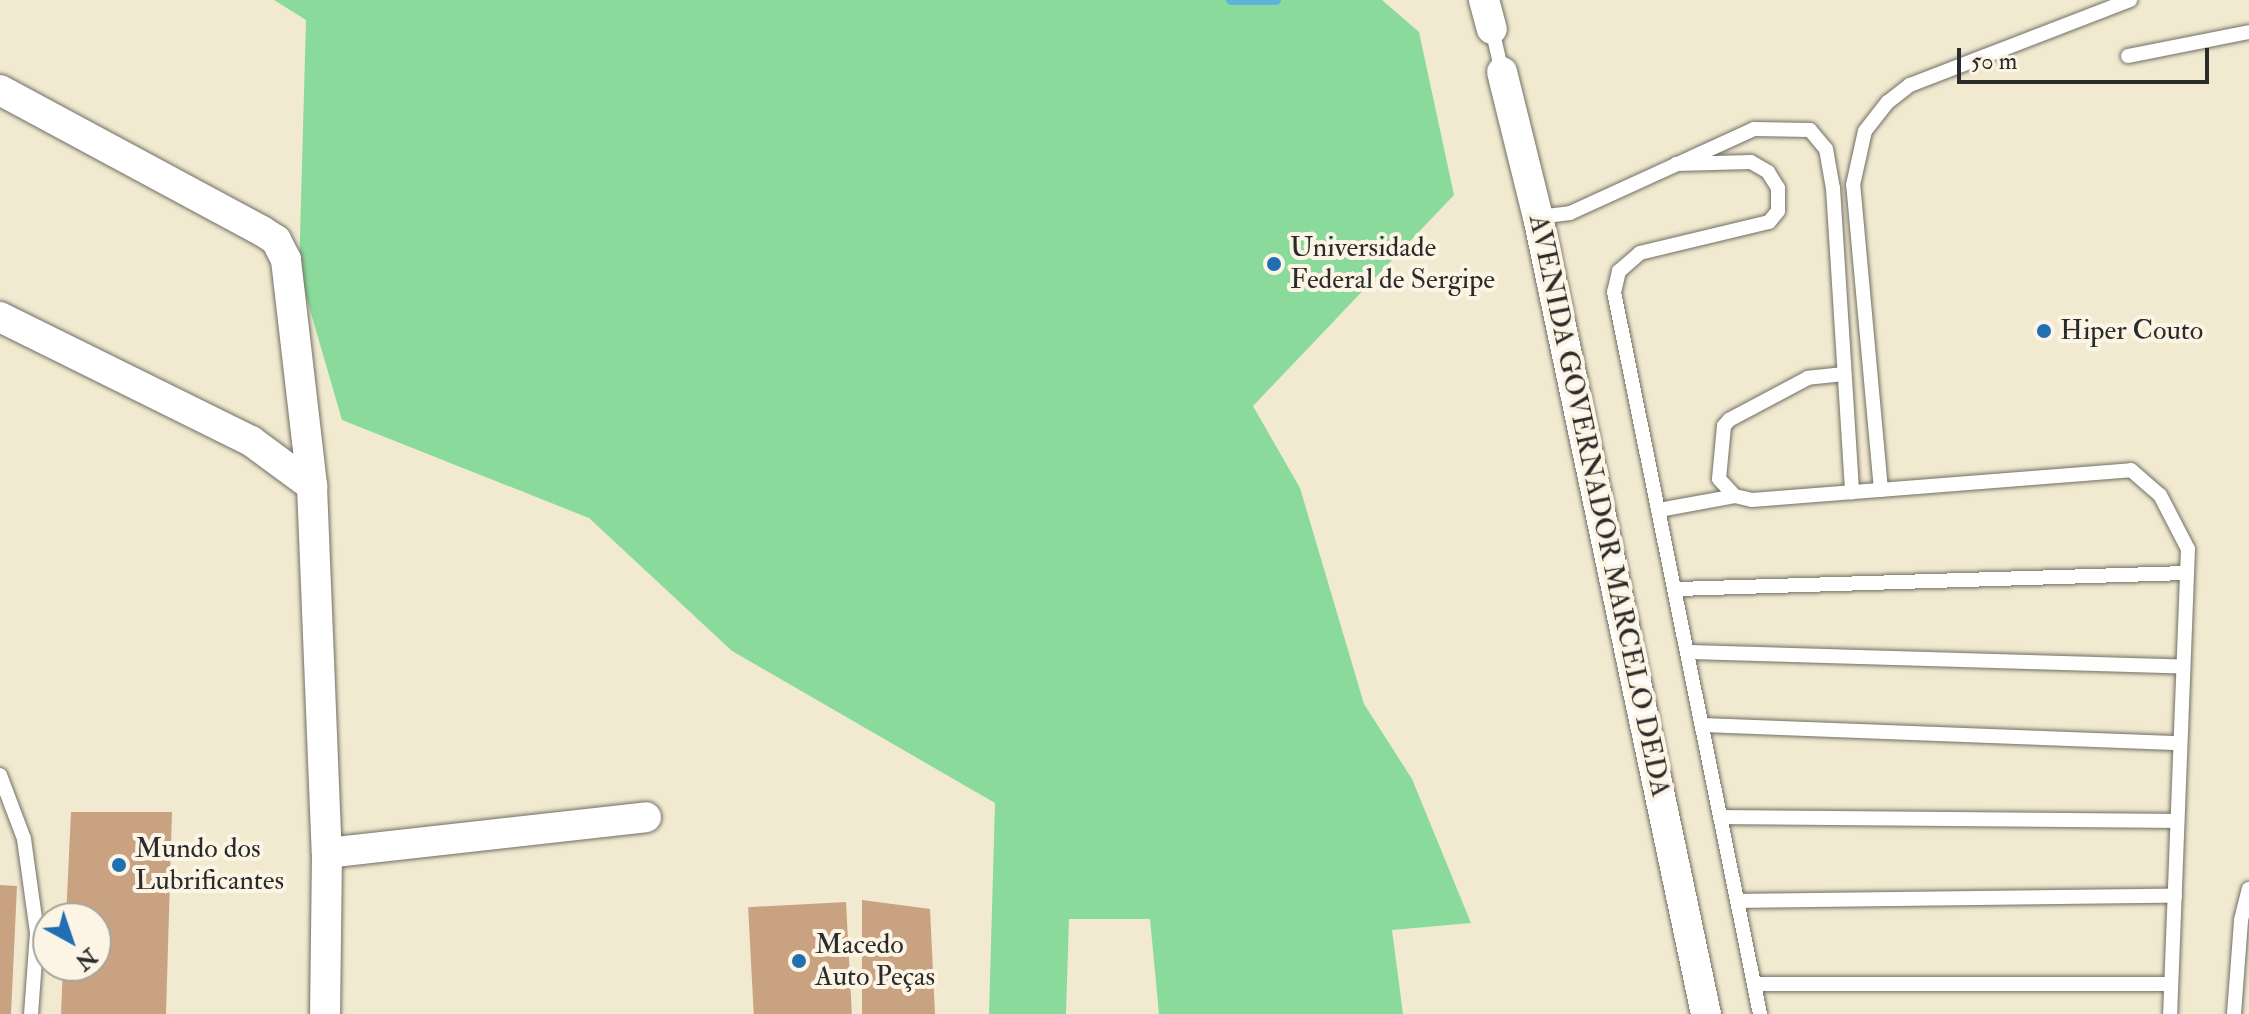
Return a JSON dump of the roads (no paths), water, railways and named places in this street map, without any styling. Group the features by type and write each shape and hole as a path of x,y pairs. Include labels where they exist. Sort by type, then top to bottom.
{"street":[{"name":"AVENIDA GOVERNADOR MARCELO DEDA","path":"1502,72 1538,217 1706,1014"},
{"path":"0,90 276,240 288,274 312,486 327,853 325,1014"},
{"path":"0,317 251,441 312,486"},
{"path":"327,853 646,817"}],"lane":[{"path":"1881,490 1853,185 1865,131 1888,102 1910,85 2130,0"},
{"name":"AVENIDA GOVERNADOR MARCELO DEDA","path":"1488,14 1502,72"},
{"path":"2128,56 2249,32"},
{"path":"1538,217 1570,213 1754,129 1810,130 1826,149 1833,188 1852,492"},
{"path":"1676,164 1751,162 1762,166 1778,188 1778,211 1757,227 1640,253 1619,271 1614,292 1677,589 1760,1014"},
{"path":"1735,496 1719,479 1724,426 1729,420 1808,378 1844,374"},
{"path":"1659,510 1735,496 1752,500 2131,470 2160,495 2188,549 2170,1014"},
{"path":"1677,589 2186,573"},
{"path":"1689,652 2183,667"},
{"path":"1703,725 2180,743"},
{"path":"0,775 24,839 35,918 31,1014"},
{"path":"1722,817 2177,821"},
{"path":"2239,1008 2249,889"},
{"path":"1738,901 2175,896"},
{"path":"1755,984 2171,984"}],"waterway":[{"path":"1231,0 1276,0"}],"place":[{"name":"Universidade Federal de Sergipe","path":"1274,264"},
{"name":"Hiper Couto","path":"2044,331"},
{"name":"Mundo dos Lubrificantes","path":"119,865"},
{"name":"Macedo Auto Peças","path":"799,961"}]}
